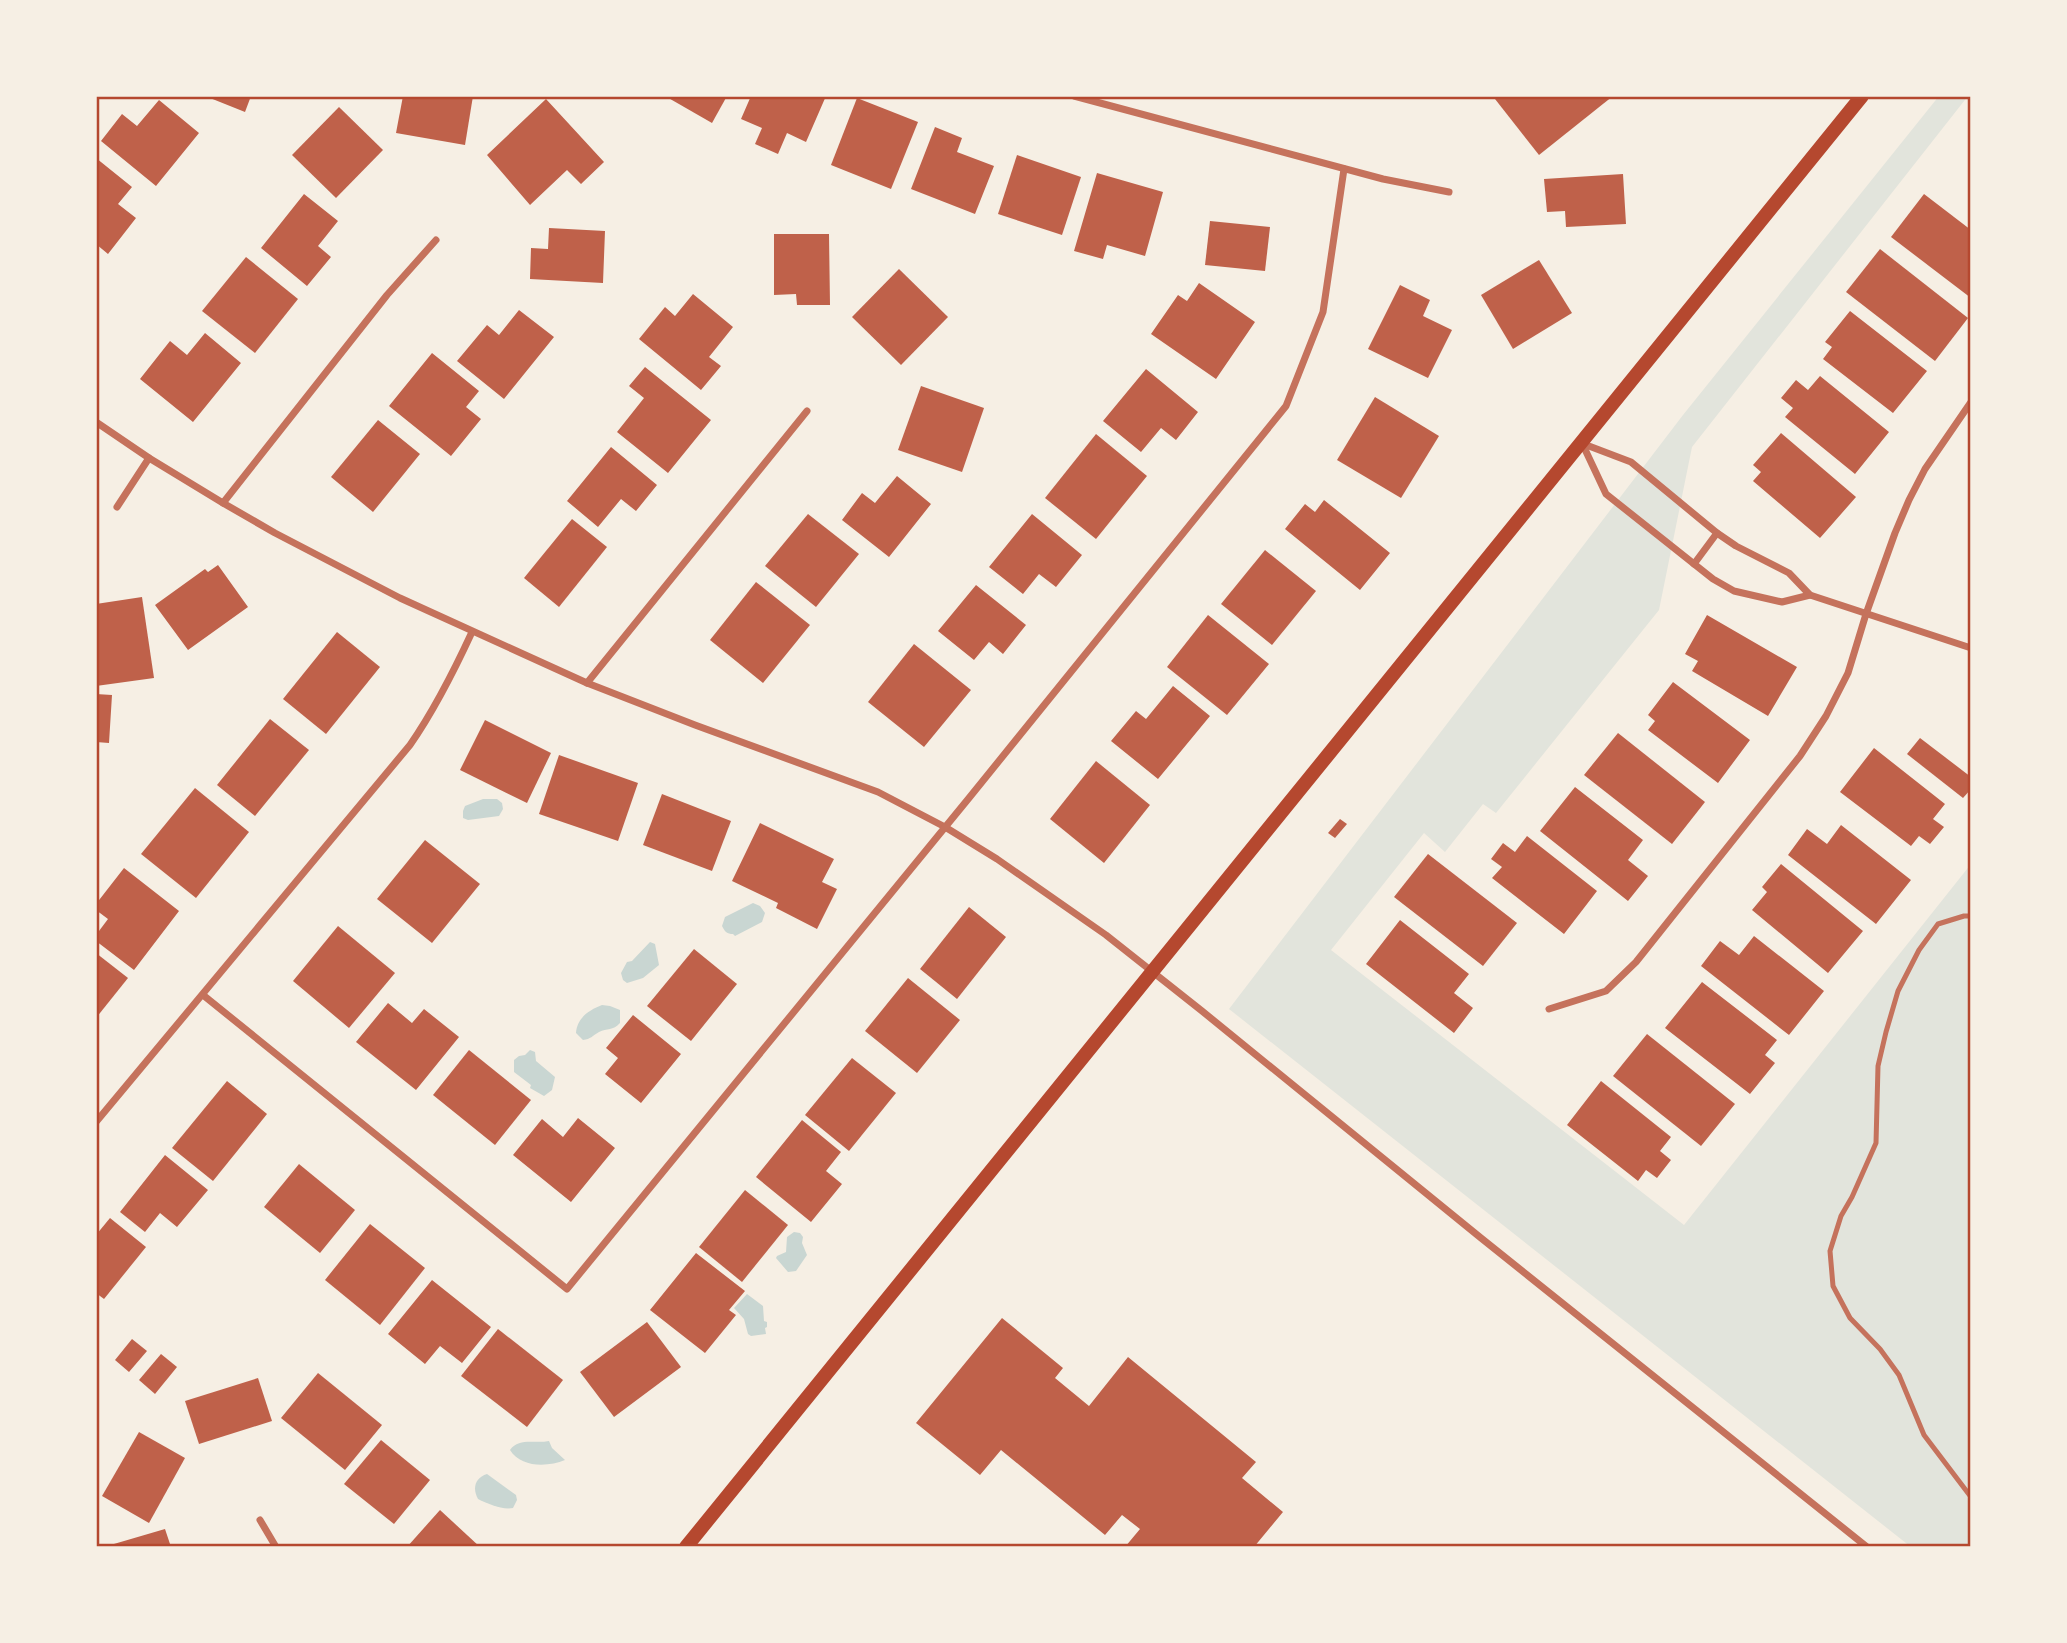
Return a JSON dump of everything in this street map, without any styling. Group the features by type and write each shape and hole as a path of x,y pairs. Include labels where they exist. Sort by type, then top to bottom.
{"main road":[{"path":"686,1547 1862,96"}],"street":[{"path":"1074,96 1383,179 1449,192"},
{"path":"203,995 567,1289 1286,406 1323,313 1344,169"},
{"path":"223,503 387,295 436,240"},
{"path":"1549,1009 1606,991 1644,951 1800,756 1826,716 1848,673 1866,614 1909,500 1926,469 1971,402"},
{"path":"587,683 807,411"},
{"path":"96,422 223,503 400,598 587,683 877,792 945,827 997,859 1106,935 1153,972 1867,1547"},
{"path":"1581,443 1631,462 1717,533 1753,556 1789,573 1810,595 1971,648"},
{"path":"1581,443 1606,494 1713,579 1734,591 1782,602 1810,595"},
{"path":"117,507 149,458"},
{"path":"1694,564 1717,533"},
{"path":"96,1122 411,745 447,685 472,632"},
{"path":"260,1520 276,1547"}],"lane":[{"path":"1971,916 1938,924 1919,950 1899,991 1878,1066 1876,1143 1857,1188 1841,1216 1830,1251 1832,1286 1850,1318 1880,1349 1899,1376 1924,1435 1971,1497"}],"shaded area":[{"path":"1939,96 1968,96 1692,447 1659,610 1496,813 1483,804 1445,852 1424,833 1331,950 1684,1225 1971,864 1971,1547 1911,1547 1229,1009 1683,415"},
{"path":"483,799 497,799 502,803 503,809 499,816 468,820 463,818 465,806"},
{"path":"753,903 760,906 765,913 762,922 735,936 725,931 722,926 725,917"},
{"path":"650,942 655,944 659,965 643,978 627,983 621,973 627,962 632,961"},
{"path":"602,1005 620,1010 620,1023 583,1040 576,1033 581,1019"},
{"path":"530,1050 535,1052 536,1061 555,1077 552,1090 544,1096 530,1088 531,1085 514,1072 514,1060"},
{"path":"794,1232 803,1237 802,1243 807,1255 796,1271 788,1272 776,1258 786,1252 787,1237"},
{"path":"747,1294 763,1306 764,1321 767,1322 766,1334 748,1334 744,1319 734,1308"},
{"path":"549,1441 552,1448 565,1460 551,1464 528,1463 510,1450 523,1442"},
{"path":"487,1474 516,1495 513,1508 491,1505 478,1499 476,1484"}],"building":[{"path":"205,96 251,96 245,112"},
{"path":"403,96 473,96 465,145 396,133"},
{"path":"665,96 727,96 712,123"},
{"path":"751,96 826,96 806,142 787,133 778,154 755,144 762,128 741,119"},
{"path":"1499,96 1613,96 1539,155 1495,99"},
{"path":"857,98 918,122 891,189 831,165"},
{"path":"546,99 604,162 581,184 567,170 530,205 487,155"},
{"path":"159,100 199,133 156,186 101,141 122,114 137,126"},
{"path":"339,107 383,150 336,198 292,155"},
{"path":"935,127 962,138 957,152 994,166 975,214 911,189"},
{"path":"1017,155 1081,177 1062,235 998,214"},
{"path":"96,158 132,187 118,204 136,218 108,254 96,244"},
{"path":"1097,173 1163,192 1145,256 1107,245 1103,259 1074,251"},
{"path":"1623,174 1626,224 1566,227 1565,211 1547,212 1544,179"},
{"path":"304,194 338,221 318,246 331,257 307,286 261,248"},
{"path":"1924,194 1971,230 1971,298 1891,237"},
{"path":"1210,221 1270,227 1265,271 1205,265"},
{"path":"549,228 605,231 603,283 530,279 531,248 548,249"},
{"path":"774,234 829,234 830,305 797,305 796,294 774,295"},
{"path":"1880,249 1968,318 1935,361 1846,292"},
{"path":"246,257 298,299 255,353 202,311"},
{"path":"1539,260 1572,313 1513,349 1481,295"},
{"path":"899,269 948,317 901,365 852,317"},
{"path":"1199,283 1255,322 1216,379 1151,334 1178,295 1187,301"},
{"path":"1400,285 1430,300 1423,316 1452,330 1428,378 1368,349"},
{"path":"693,294 733,327 709,357 721,366 701,390 639,339 665,307 675,316"},
{"path":"519,310 554,337 504,399 457,361 487,325 499,335"},
{"path":"1850,311 1927,371 1893,413 1823,359 1832,347 1825,342"},
{"path":"205,333 241,363 193,422 140,379 170,341 187,355"},
{"path":"432,353 479,391 466,407 481,419 451,456 389,406"},
{"path":"645,367 711,420 668,473 617,432 644,398 629,386"},
{"path":"1146,369 1198,412 1176,440 1161,428 1141,452 1103,421"},
{"path":"1820,376 1889,432 1855,474 1785,417 1793,408 1781,398 1796,380 1808,390"},
{"path":"921,386 984,408 962,472 898,450"},
{"path":"1375,397 1439,436 1401,498 1337,460"},
{"path":"378,420 420,454 373,512 331,477"},
{"path":"1781,433 1856,497 1820,538 1753,481 1761,472 1753,465"},
{"path":"1096,434 1147,476 1096,539 1045,498"},
{"path":"611,447 657,485 636,511 621,499 598,527 567,501"},
{"path":"897,476 931,504 889,557 842,520 862,493 875,503"},
{"path":"1324,500 1390,553 1360,590 1285,529 1305,504 1315,512"},
{"path":"808,514 859,554 816,607 765,566"},
{"path":"1032,514 1082,555 1056,587 1039,574 1023,594 989,567"},
{"path":"572,519 607,547 559,607 524,578"},
{"path":"1265,550 1316,591 1272,645 1221,604"},
{"path":"218,565 248,607 188,650 155,605 205,569 208,572"},
{"path":"756,582 810,625 763,683 710,640"},
{"path":"976,585 1026,625 1003,654 989,642 974,660 938,631"},
{"path":"142,597 154,678 96,686 96,604"},
{"path":"1208,615 1269,664 1227,715 1167,667"},
{"path":"1707,615 1797,667 1768,716 1692,671 1698,661 1685,654"},
{"path":"337,632 380,667 326,734 283,699"},
{"path":"914,644 971,690 924,747 868,702"},
{"path":"1673,682 1750,740 1718,783 1648,730 1655,721 1648,715"},
{"path":"1173,686 1210,716 1158,779 1111,741 1136,711 1146,719"},
{"path":"96,694 112,695 109,743 96,742"},
{"path":"270,719 309,750 255,816 217,785"},
{"path":"485,720 551,753 527,803 460,770"},
{"path":"1618,733 1705,802 1672,844 1584,775"},
{"path":"1920,738 1971,777 1971,789 1963,798 1907,754"},
{"path":"1874,748 1945,804 1933,819 1944,827 1930,844 1919,836 1911,846 1840,792"},
{"path":"559,755 638,783 618,841 539,814"},
{"path":"1096,761 1150,805 1104,863 1050,819"},
{"path":"1575,787 1643,840 1628,860 1648,876 1628,901 1540,831"},
{"path":"195,788 249,832 196,898 141,854"},
{"path":"662,794 731,821 712,871 643,845"},
{"path":"1340,819 1347,824 1335,838 1328,833"},
{"path":"760,823 834,859 822,882 837,889 817,929 776,908 778,903 732,881"},
{"path":"1841,825 1911,880 1876,924 1788,855 1807,829 1827,844"},
{"path":"1527,836 1597,891 1564,934 1492,878 1502,867 1491,859 1503,843 1515,852"},
{"path":"425,840 480,884 432,943 377,899"},
{"path":"1428,854 1517,923 1483,966 1394,897"},
{"path":"1781,864 1863,931 1828,973 1752,910 1767,892 1762,887"},
{"path":"124,868 179,911 134,970 96,941 96,935 108,919 96,910 96,904"},
{"path":"969,907 1006,937 957,999 920,969"},
{"path":"1400,920 1469,974 1454,993 1473,1008 1454,1033 1366,964"},
{"path":"338,926 395,973 349,1028 293,981"},
{"path":"1754,936 1824,991 1789,1035 1701,966 1720,941 1739,955"},
{"path":"694,949 737,984 691,1041 647,1006"},
{"path":"96,953 128,978 96,1018"},
{"path":"908,978 960,1020 917,1073 865,1031"},
{"path":"1702,982 1777,1040 1765,1055 1775,1063 1750,1094 1665,1028"},
{"path":"388,1003 412,1023 424,1009 459,1037 416,1090 356,1042"},
{"path":"633,1015 681,1054 641,1103 605,1074 618,1058 606,1048"},
{"path":"1647,1034 1735,1104 1701,1146 1613,1076"},
{"path":"469,1050 531,1100 495,1145 433,1095"},
{"path":"852,1058 896,1093 849,1151 805,1115"},
{"path":"227,1081 267,1114 213,1181 172,1148"},
{"path":"1601,1081 1671,1137 1660,1151 1671,1160 1657,1178 1646,1170 1638,1181 1567,1125"},
{"path":"578,1118 615,1148 571,1202 513,1155 542,1119 563,1137"},
{"path":"802,1120 841,1152 826,1171 842,1184 811,1222 756,1177"},
{"path":"165,1155 208,1190 177,1227 160,1213 145,1232 120,1212"},
{"path":"299,1164 355,1210 320,1253 264,1207"},
{"path":"745,1190 788,1225 742,1282 699,1247"},
{"path":"110,1218 146,1247 104,1299 96,1293 96,1235"},
{"path":"370,1224 425,1268 380,1325 325,1280"},
{"path":"696,1253 745,1291 729,1310 736,1315 705,1353 650,1310"},
{"path":"432,1280 491,1327 462,1363 440,1346 425,1364 388,1334"},
{"path":"1002,1318 1063,1368 1055,1378 1089,1406 1128,1357 1256,1462 1242,1478 1283,1512 1254,1547 1125,1547 1140,1529 1122,1515 1105,1535 1001,1450 980,1475 916,1423"},
{"path":"647,1322 681,1367 614,1417 580,1372"},
{"path":"498,1329 563,1380 527,1427 461,1376"},
{"path":"132,1339 147,1351 129,1372 115,1360"},
{"path":"161,1354 177,1367 155,1394 139,1380"},
{"path":"318,1373 382,1425 345,1470 281,1418"},
{"path":"258,1378 272,1421 199,1444 185,1401"},
{"path":"139,1432 185,1458 149,1523 102,1496"},
{"path":"381,1440 430,1480 394,1524 344,1484"},
{"path":"440,1510 480,1547 407,1547"},
{"path":"165,1529 171,1547 107,1547 107,1546"}]}
